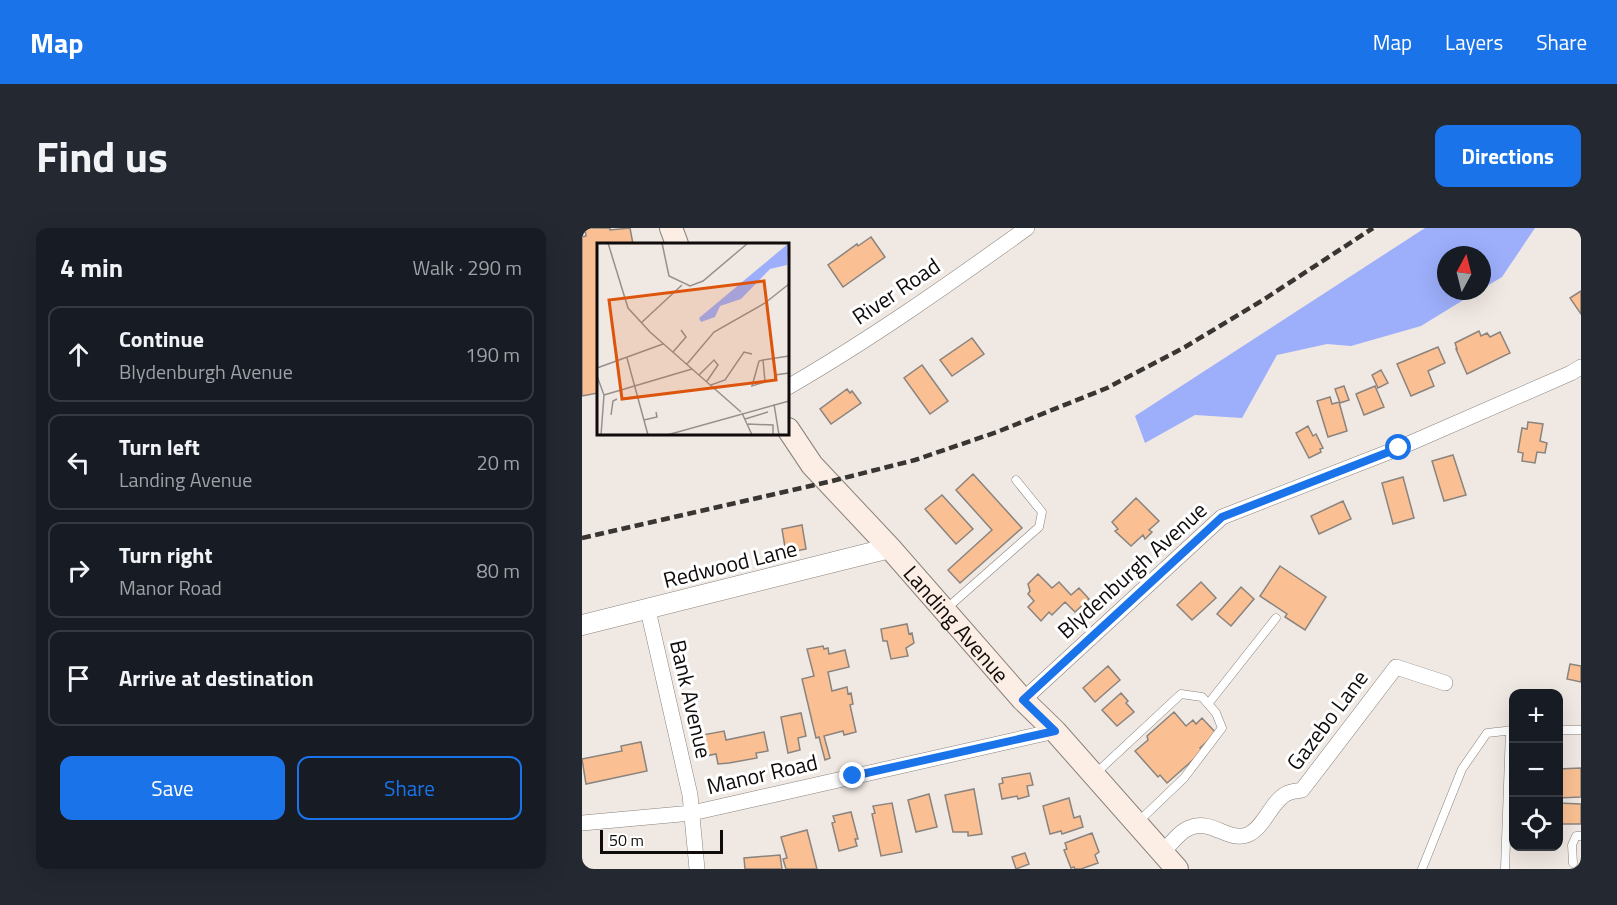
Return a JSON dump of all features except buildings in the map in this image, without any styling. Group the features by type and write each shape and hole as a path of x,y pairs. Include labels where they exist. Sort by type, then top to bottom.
{"main road":[{"path":"671,228 677,243"},
{"name":"Landing Avenue","path":"789,430 812,465 890,548 1023,700 1055,731 1169,861"}],"street":[{"name":"River Road","path":"789,386 917,306 1027,228"},
{"name":"Blydenburgh Avenue","path":"1023,700 1222,517 1399,448 1581,367"},
{"name":"Redwood Lane","path":"582,625 890,548"},
{"name":"Bank Avenue","path":"648,610 690,795 697,869"},
{"name":"Gazebo Lane","path":"1169,861 1187,828 1198,825 1214,827 1232,835 1246,836 1285,794 1302,790 1395,668 1445,683"},
{"name":"Manor Road","path":"582,823 692,813 1055,731"}],"lane":[{"path":"945,610 1039,527 1042,512 1016,480"},
{"path":"1208,704 1276,618"},
{"path":"1094,775 1181,694 1202,697 1216,713 1222,728 1184,778 1136,823"},
{"path":"1422,869 1462,769 1487,734 1509,730"},
{"path":"1563,730 1581,730"},
{"path":"1505,869 1511,743"},
{"path":"1574,863 1572,845 1576,836 1581,836"}],"shaded area":[{"path":"1425,228 1535,228 1502,277 1491,284 1491,246 1437,246 1437,300 1463,300 1421,326 1351,346 1327,344 1277,355 1242,418 1195,415 1145,443 1135,416"}],"railway":[{"path":"582,538 915,460 997,432 1107,388 1185,347 1263,300 1373,228"}],"route":[{"path":"853,776 1055,731 1023,700 1222,517 1399,448"}]}
